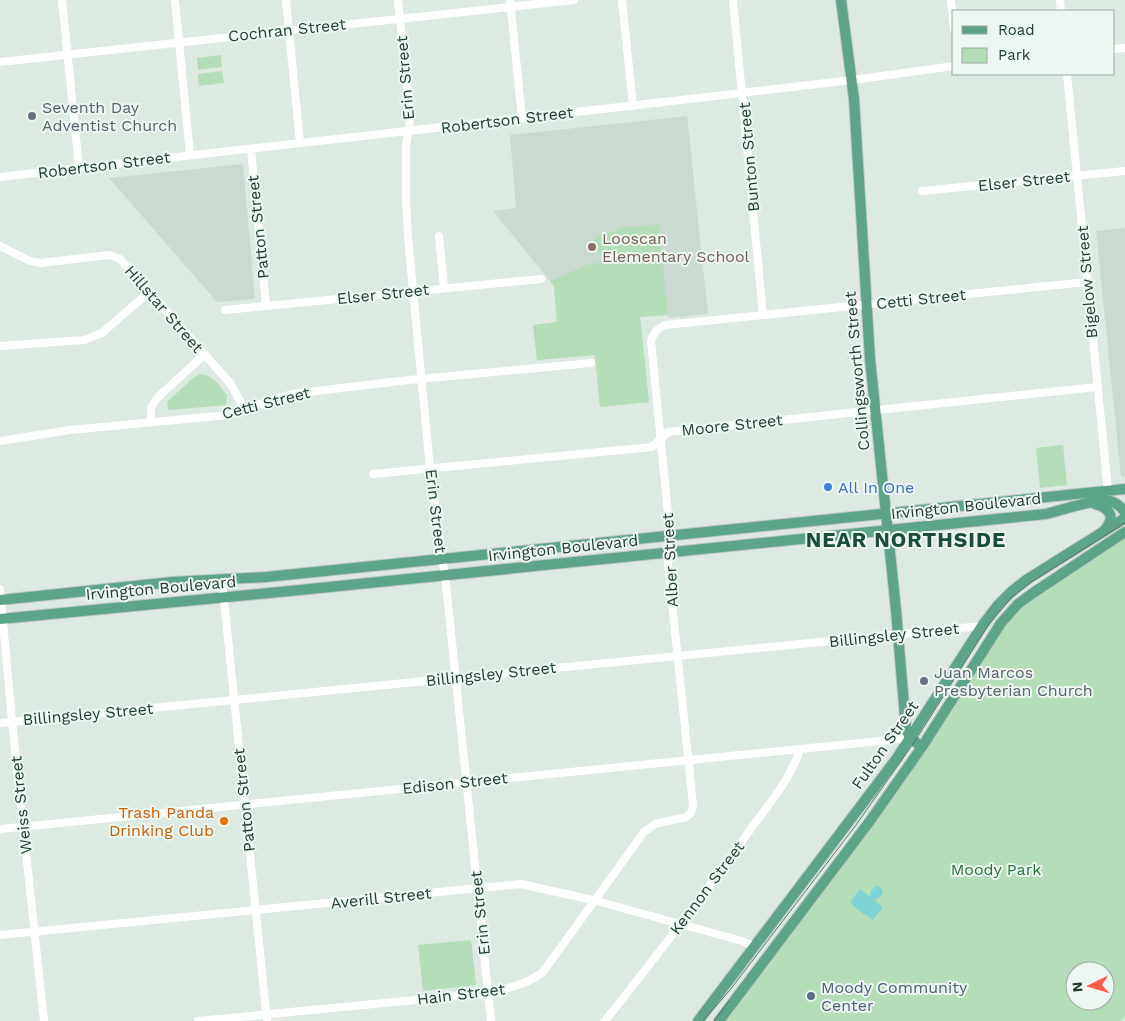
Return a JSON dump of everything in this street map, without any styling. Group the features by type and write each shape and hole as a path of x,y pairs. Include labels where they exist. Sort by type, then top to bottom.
{"main road":[{"name":"Collingsworth Street","path":"841,0 852,80 866,304 875,410 906,729 910,738"},
{"name":"Irvington Boulevard","path":"0,596 298,573 1125,489"},
{"name":"Irvington Boulevard","path":"2,619 1046,514 1092,503 1110,501 1125,512"},
{"path":"1000,502 1000,518"},
{"path":"1092,503 1104,507 1110,515 1110,522 1102,534"},
{"name":"Fulton Street","path":"698,1021 897,758 982,626 998,605 1014,590 1125,518"},
{"path":"796,522 798,539"},
{"name":"Fulton Street","path":"720,1021 870,821 922,747 1000,623 1018,604 1125,532"},
{"path":"554,548 556,564"},
{"path":"298,573 300,590"},
{"path":"103,589 104,608"},
{"path":"910,738 922,747"}],"street":[{"path":"62,0 79,168"},
{"path":"175,0 190,155"},
{"path":"286,0 300,143"},
{"name":"Erin Street","path":"398,0 409,103 409,132 406,146 406,196 412,291 491,1021"},
{"name":"Cochran Street","path":"0,62 400,19 511,4 574,0"},
{"path":"622,0 633,106"},
{"name":"Bunton Street","path":"733,0 763,315"},
{"path":"511,4 522,118"},
{"name":"Robertson Street","path":"0,177 633,106 952,66"},
{"name":"Bigelow Street","path":"1067,75 1108,491"},
{"name":"Patton Street","path":"250,149 266,306"},
{"name":"Elser Street","path":"922,191 1125,171"},
{"path":"439,236 444,288"},
{"name":"Hillstar Street","path":"0,246 30,261 40,263 110,255 120,259 230,383 245,410"},
{"name":"Elser Street","path":"225,310 541,279"},
{"name":"Cetti Street","path":"665,325 1087,282"},
{"path":"0,346 84,340 102,333 148,292"},
{"name":"Alber Street","path":"665,325 653,334 651,341 661,439 677,655 692,800"},
{"path":"151,422 152,407 158,397 204,355"},
{"name":"Cetti Street","path":"0,441 70,430 228,415 291,394 421,379 591,363"},
{"name":"Moore Street","path":"373,474 652,447 668,432 1097,387"},
{"name":"Patton Street","path":"222,580 267,1018"},
{"name":"Weiss Street","path":"0,596 44,1021"},
{"name":"Billingsley Street","path":"0,723 982,626"},
{"name":"Edison Street","path":"0,829 910,738"},
{"name":"Kennon Street","path":"605,1021 682,924 774,796 791,771 800,749"},
{"name":"Hain Street","path":"198,1021 267,1018 488,992 522,985 533,980 543,972 593,900 644,832 654,824 690,815 692,800"},
{"name":"Averill Street","path":"0,935 521,884 593,900 742,941 755,947"}],"shaded area":[{"name":"Looscan Elementary School","path":"687,116 708,314 669,318 668,315 640,317 649,402 600,407 595,355 537,360 533,325 557,322 554,286 493,211 516,208 510,135"},
{"path":"243,164 255,299 217,302 109,178"},
{"path":"1125,228 1125,477 1121,476 1096,231"}],"green space":[{"path":"221,55 222,67 198,70 197,58"},
{"path":"222,71 224,83 199,86 198,74"},
{"path":"659,224 668,315 640,317 649,402 600,407 595,355 537,360 533,325 557,322 554,286 550,281 587,265 603,262 594,239 602,233 618,231 618,228"},
{"path":"200,374 213,378 219,384 227,395 226,405 168,409 167,402"},
{"path":"1063,445 1067,485 1040,488 1036,448"},
{"name":"Moody Park","path":"1125,537 1125,1016 1121,1021 724,1021 829,885 1011,615 1056,579"},
{"path":"471,940 476,985 423,991 418,945"}],"water":[{"path":"876,886 881,888 883,892 879,899 878,897 875,901 883,907 873,920 864,915 850,902 860,889 869,896"}],"tram line":[{"path":"703,1021 730,990 856,825 915,741 989,624 1012,597 1033,581 1125,523"},
{"path":"714,1021 729,1001"}],"place":[{"name":"Seventh Day Adventist Church","path":"32,116"},
{"name":"Looscan Elementary School","path":"592,247"},
{"name":"All In One","path":"828,487"},
{"name":"Juan Marcos Presbyterian Church","path":"924,681"},
{"name":"Trash Panda Drinking Club","path":"224,821"},
{"name":"Moody Community Center","path":"811,996"}],"district":[{"name":"NEAR NORTHSIDE","path":"906,539"}]}
